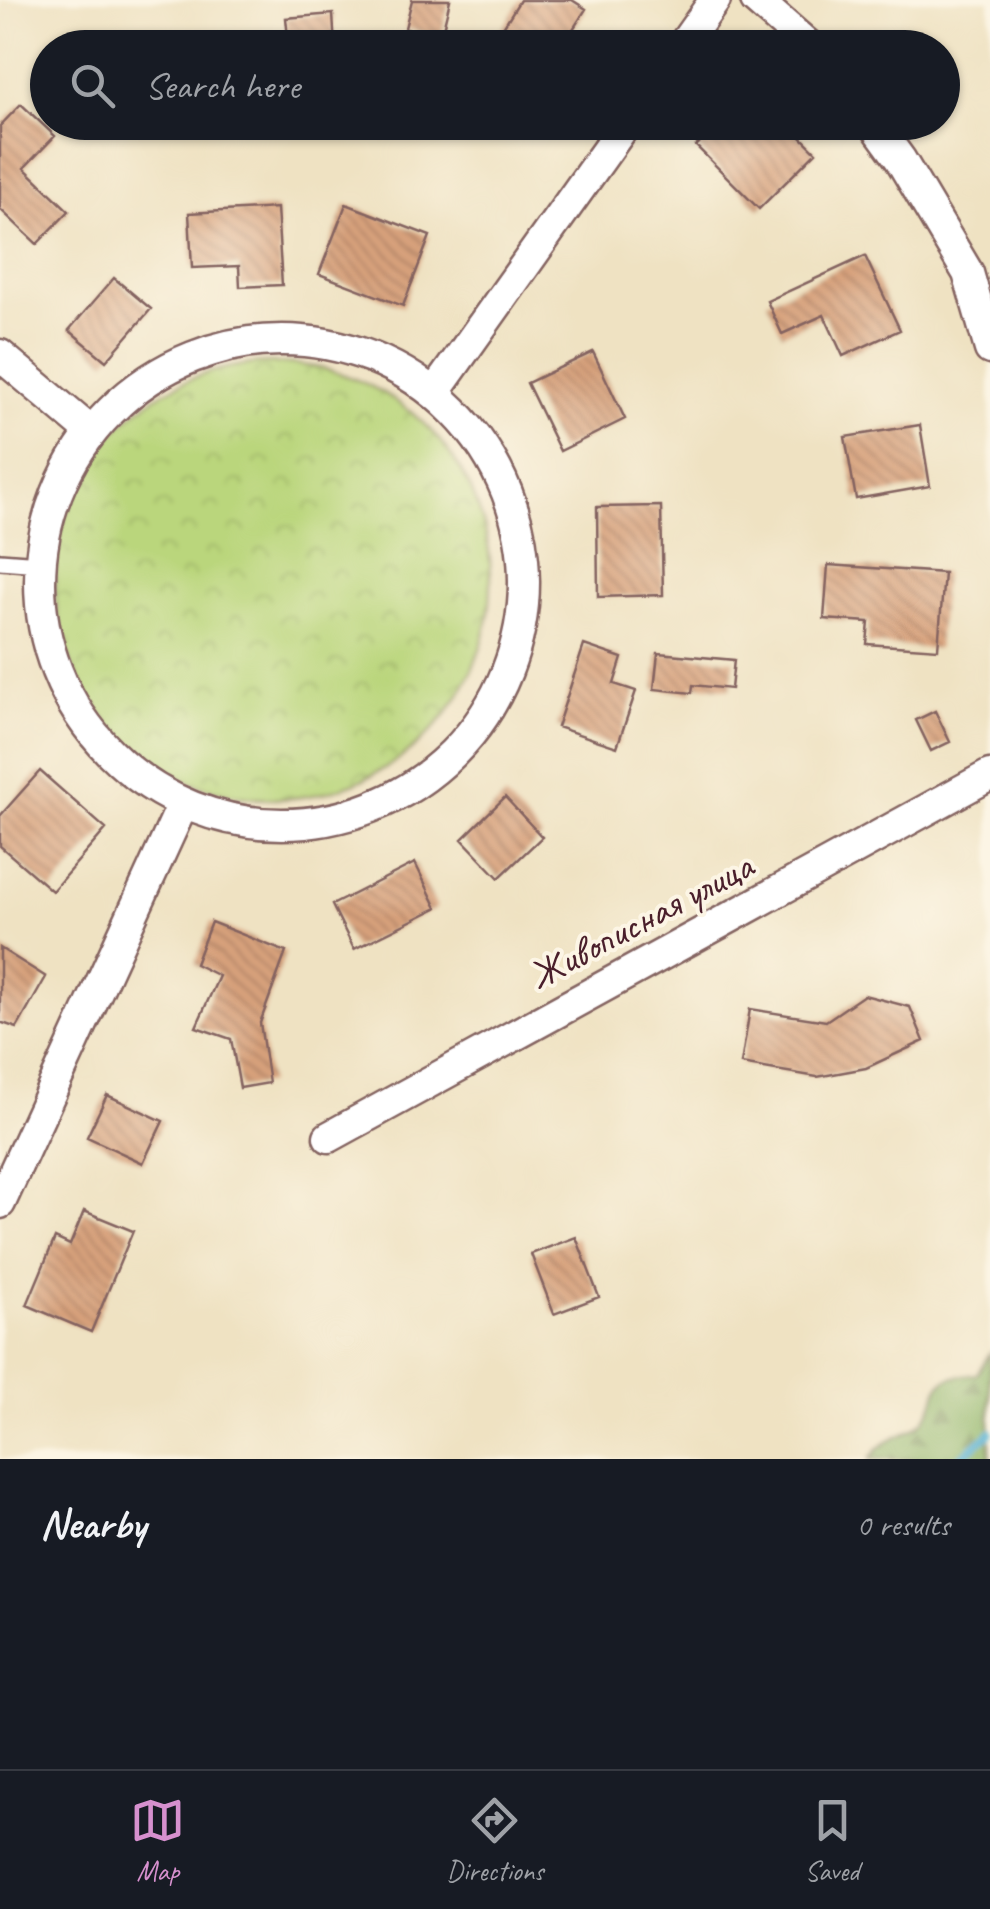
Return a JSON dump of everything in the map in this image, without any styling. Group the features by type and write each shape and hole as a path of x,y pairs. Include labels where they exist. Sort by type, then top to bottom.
{"street":[{"path":"694,30 715,0"},
{"path":"756,0 790,30"},
{"path":"434,393 615,140"},
{"path":"886,140 979,267 990,349"},
{"path":"255,341 318,342 350,349 408,374 434,393 468,426 495,465 518,524 524,572 522,619 515,650 490,708 471,734 425,778 384,802 339,818 276,824 228,818 183,804 132,773 110,753 74,706 60,680 42,623 40,564 51,508 75,455 91,432 113,408 164,370 193,356 255,341"},
{"path":"0,355 91,432"},
{"name":"Живописная улица","path":"328,1137 990,776"},
{"path":"0,1202 183,804"}],"lane":[{"path":"0,561 40,564"}],"green space":[{"path":"273,363 316,367 357,379 412,412 442,442 475,497 487,538 491,581 487,624 475,665 442,720 412,750 357,783 316,795 273,799 230,795 189,783 134,750 104,720 71,665 59,624 55,581 59,538 71,497 104,442 134,412 189,379 230,367"},
{"path":"990,1353 990,1459 870,1459 883,1445 922,1422 941,1384 977,1374"}],"building":[{"path":"412,0 450,0 443,30 405,28"},
{"path":"520,0 572,0 586,9 573,30 501,30"},
{"path":"333,14 334,30 287,30 286,18"},
{"path":"21,104 30,112 30,140 51,140 24,168 69,211 37,244 0,209 0,126"},
{"path":"702,140 804,140 816,152 759,209 696,146"},
{"path":"346,204 430,236 403,306 319,274"},
{"path":"277,208 282,285 240,287 239,266 192,268 189,213"},
{"path":"865,256 900,330 843,356 824,315 782,334 767,301"},
{"path":"114,278 151,309 106,361 69,330"},
{"path":"593,352 625,419 560,451 527,383"},
{"path":"920,425 930,486 856,499 845,437"},
{"path":"661,506 663,595 598,597 597,507"},
{"path":"828,565 944,573 938,649 867,644 869,622 824,619"},
{"path":"584,645 622,658 614,684 636,691 617,747 557,727"},
{"path":"658,653 734,660 731,689 693,685 692,693 654,689"},
{"path":"935,711 950,742 931,751 916,720"},
{"path":"40,771 106,829 52,891 0,846 0,816"},
{"path":"505,797 542,837 499,878 462,839"},
{"path":"415,863 437,908 354,949 332,905"},
{"path":"211,922 286,952 260,1023 269,1083 240,1088 231,1039 196,1027 219,976 195,964"},
{"path":"0,948 46,977 17,1028 0,1022"},
{"path":"864,995 910,1007 924,1041 866,1068 817,1077 741,1064 750,1009 826,1021"},
{"path":"107,1095 163,1121 143,1163 87,1137"},
{"path":"84,1211 133,1231 91,1332 27,1305 55,1238 70,1245"},
{"path":"576,1237 599,1297 554,1314 531,1254"}],"waterway":[{"path":"958,1459 990,1433"}]}
